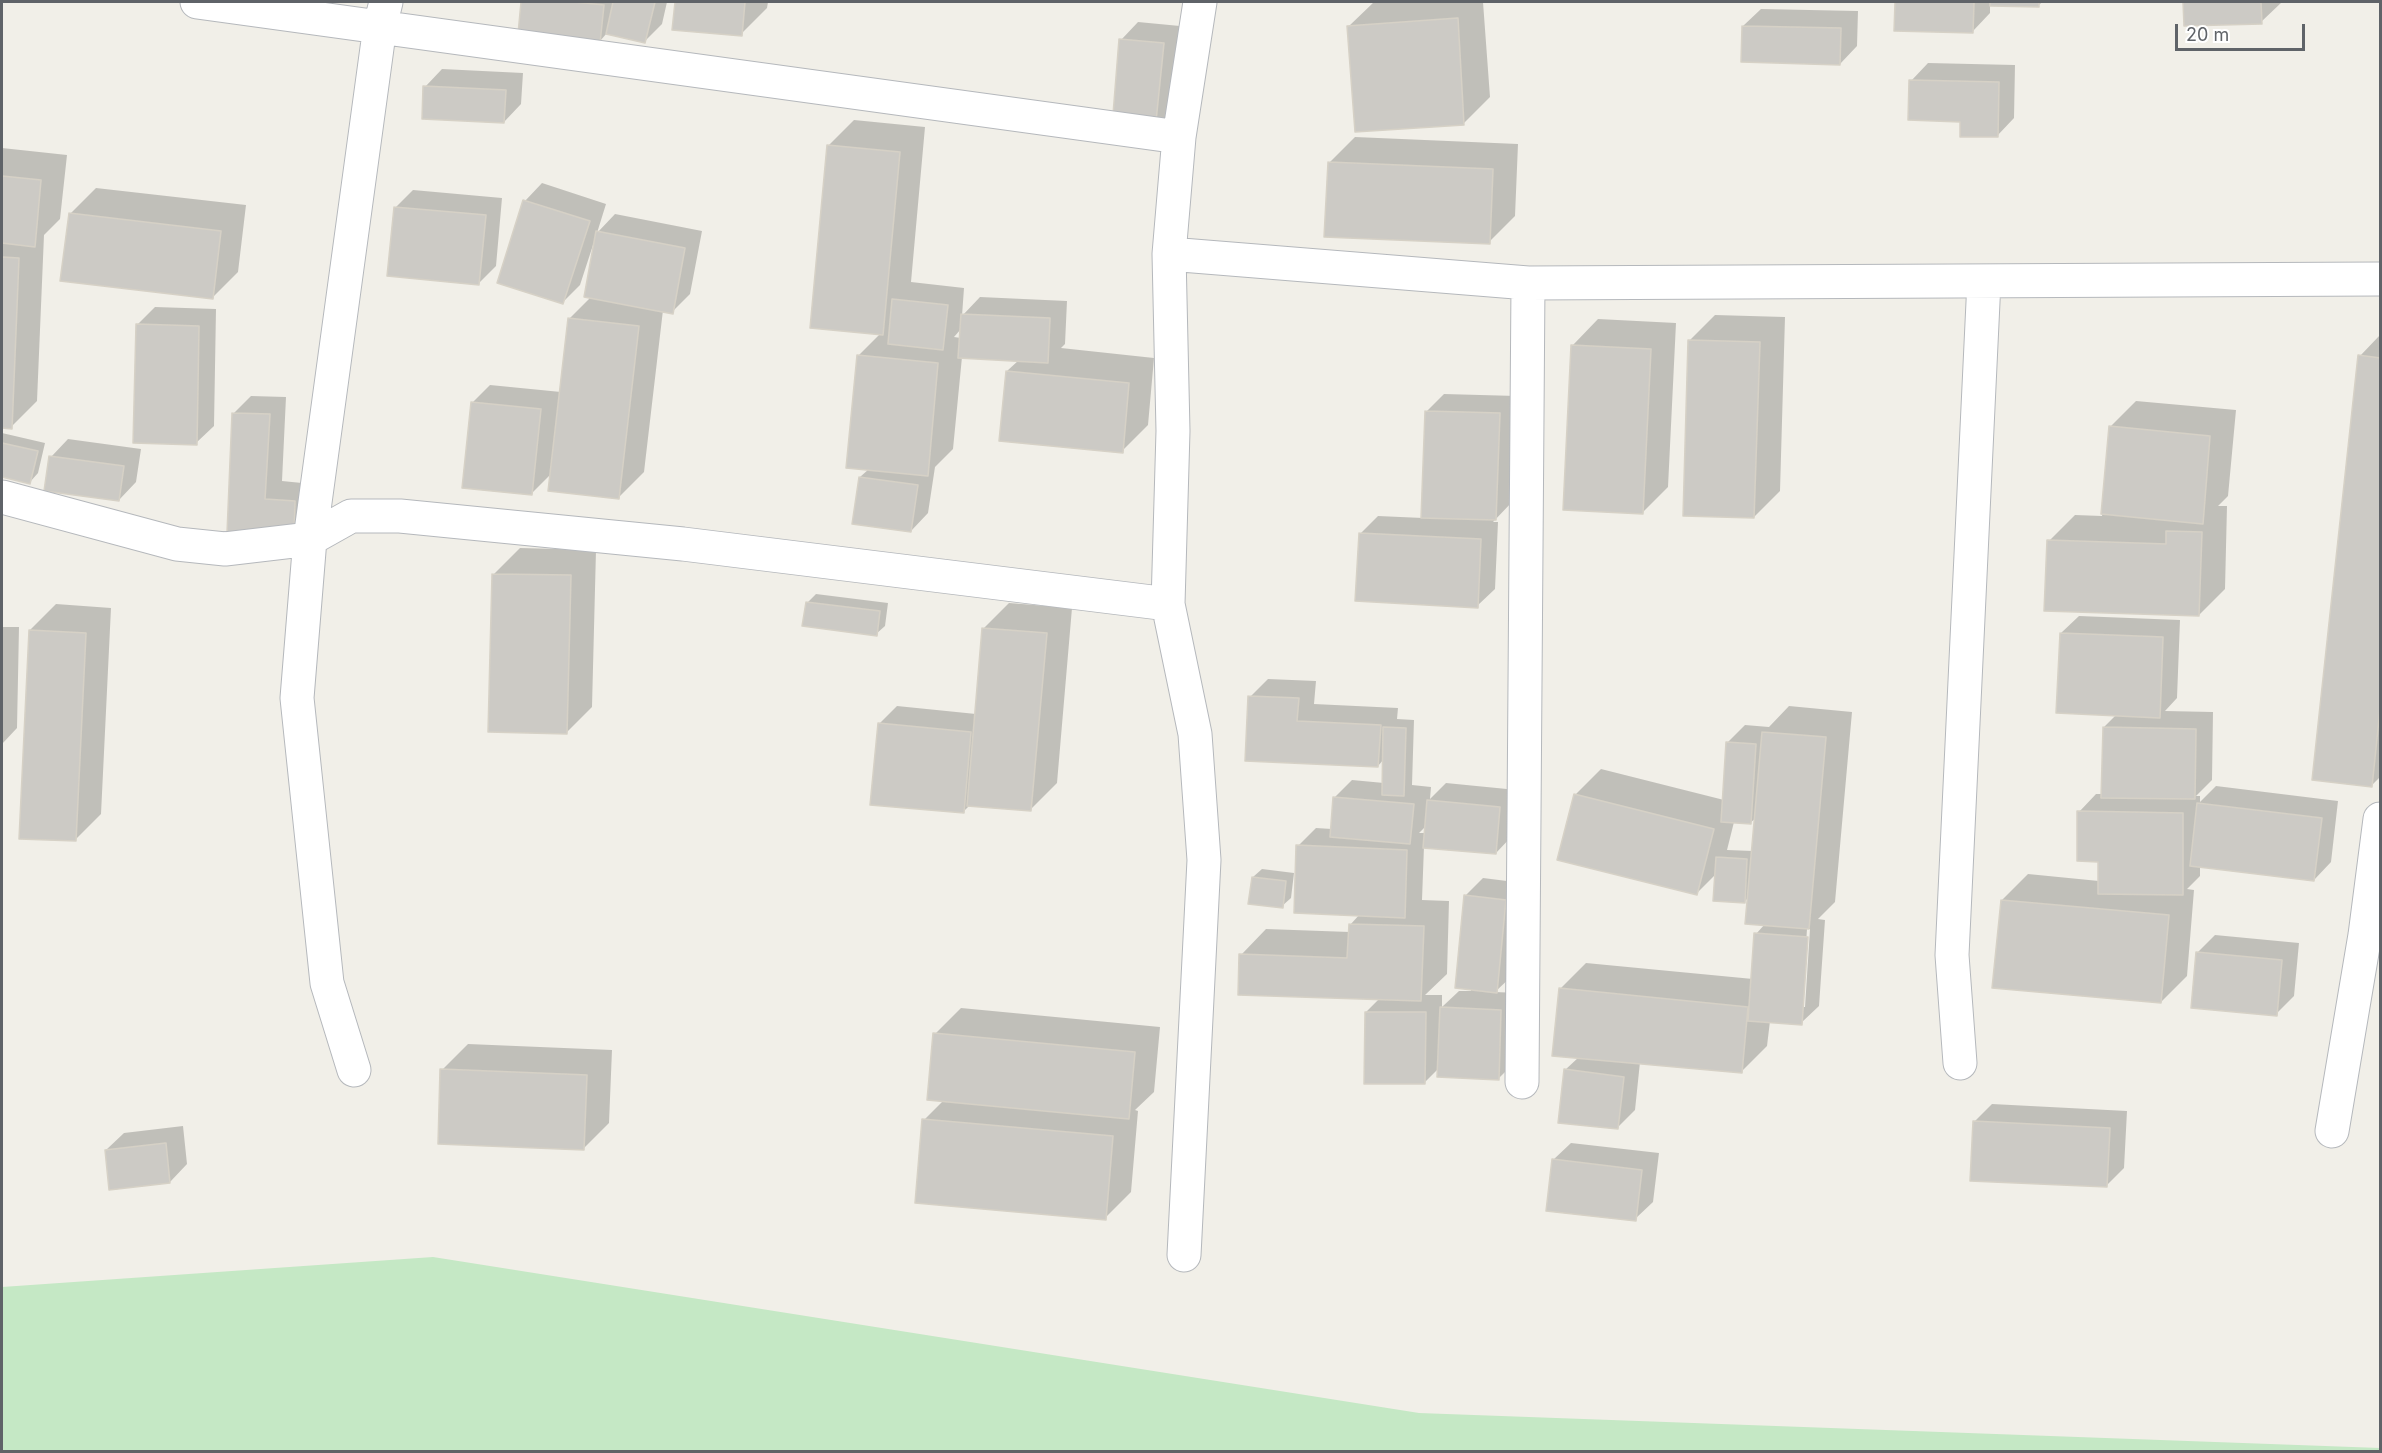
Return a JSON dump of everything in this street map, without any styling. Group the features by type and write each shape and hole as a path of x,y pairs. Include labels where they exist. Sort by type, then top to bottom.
{"street":[{"path":"197,2 383,14 1179,137"},
{"path":"1184,1255 1204,860 1195,734 1168,604 1173,431 1169,254 1179,137 1200,2"},
{"path":"354,1070 327,983 297,698 310,539 383,14"},
{"path":"1169,254 1528,283 2380,279"},
{"path":"1960,1063 1952,955 1984,281"},
{"path":"1522,1082 1528,283"},
{"path":"2,497 177,544 225,549 310,539 351,516 400,516 683,544 1168,604"},
{"path":"2332,1131 2365,935 2380,819"}],"green space":[{"path":"433,1257 1419,1413 2380,1448 2380,1451 2,1451 2,1287"}],"building":[{"path":"521,2 574,2 604,5 600,43 518,34"},
{"path":"613,2 655,2 645,43 606,34"},
{"path":"675,2 745,2 742,36 672,30"},
{"path":"1895,2 1974,2 1973,33 1894,31"},
{"path":"1990,2 2039,2 2039,7 1990,6"},
{"path":"2183,2 2261,2 2262,24 2184,26"},
{"path":"1458,18 1464,125 1355,132 1347,26"},
{"path":"1742,26 1841,28 1840,65 1741,62"},
{"path":"1119,39 1164,43 1155,131 1112,127"},
{"path":"1909,80 1999,82 1998,137 1960,137 1960,122 1908,120"},
{"path":"423,86 506,90 504,123 422,119"},
{"path":"827,145 900,152 883,335 810,328"},
{"path":"1328,162 1493,169 1490,244 1324,237"},
{"path":"2,176 41,180 35,247 2,243"},
{"path":"523,200 590,221 563,304 497,283"},
{"path":"394,207 486,215 479,285 387,276"},
{"path":"69,213 221,231 213,299 60,281"},
{"path":"596,231 685,248 673,314 584,297"},
{"path":"2,257 19,258 12,429 2,428"},
{"path":"892,299 948,305 943,350 888,344"},
{"path":"961,314 1050,318 1048,363 958,358"},
{"path":"568,318 639,326 619,499 548,491"},
{"path":"136,324 199,326 197,445 133,443"},
{"path":"1688,340 1760,342 1754,518 1683,516"},
{"path":"1571,345 1651,349 1643,514 1563,510"},
{"path":"857,355 938,363 928,476 846,468"},
{"path":"2358,355 2380,358 2380,709 2372,787 2312,780"},
{"path":"1006,371 1129,383 1123,453 999,441"},
{"path":"471,402 541,409 532,495 462,488"},
{"path":"1425,411 1500,413 1496,520 1421,518"},
{"path":"232,413 270,414 265,499 295,501 294,537 227,533"},
{"path":"2109,426 2210,436 2203,524 2101,514"},
{"path":"2,443 38,451 30,484 2,477"},
{"path":"49,456 124,466 119,501 44,491"},
{"path":"859,477 918,485 911,532 852,524"},
{"path":"2166,531 2202,532 2199,616 2044,611 2047,540 2166,544"},
{"path":"1359,533 1481,539 1478,608 1355,601"},
{"path":"492,574 571,575 567,734 488,732"},
{"path":"806,602 880,611 877,636 802,626"},
{"path":"982,628 1047,633 1031,811 967,806"},
{"path":"29,630 86,633 76,841 19,839"},
{"path":"2060,633 2163,637 2160,718 2056,713"},
{"path":"1248,696 1299,698 1297,721 1381,725 1378,767 1245,761"},
{"path":"878,723 971,732 964,813 870,805"},
{"path":"1383,727 1406,728 1404,796 1382,795"},
{"path":"2103,727 2196,729 2195,799 2101,798"},
{"path":"1762,732 1826,737 1809,929 1745,924"},
{"path":"1726,742 1756,744 1751,824 1721,822"},
{"path":"1574,794 1714,829 1697,895 1557,860"},
{"path":"1333,797 1414,804 1410,844 1330,837"},
{"path":"1427,800 1500,807 1496,854 1423,848"},
{"path":"2197,803 2322,818 2314,881 2190,866"},
{"path":"2077,811 2183,813 2183,895 2098,894 2098,862 2077,861"},
{"path":"1296,845 1407,850 1405,918 1294,913"},
{"path":"1716,857 1747,859 1745,903 1713,901"},
{"path":"1252,877 1286,881 1283,908 1248,904"},
{"path":"1464,895 1506,900 1497,993 1455,988"},
{"path":"2001,900 2169,915 2161,1003 1992,988"},
{"path":"1349,924 1424,926 1421,1001 1238,995 1239,954 1347,958"},
{"path":"1754,933 1808,937 1802,1025 1748,1021"},
{"path":"2196,952 2282,960 2277,1016 2191,1008"},
{"path":"1559,988 1748,1007 1742,1073 1552,1056"},
{"path":"1440,1007 1501,1010 1499,1080 1437,1077"},
{"path":"1365,1012 1426,1012 1425,1084 1364,1084"},
{"path":"933,1033 1135,1052 1129,1119 927,1100"},
{"path":"440,1069 587,1075 584,1150 438,1144"},
{"path":"1564,1069 1624,1077 1618,1129 1558,1123"},
{"path":"922,1119 1113,1136 1106,1220 915,1203"},
{"path":"1973,1121 2110,1128 2107,1187 1970,1181"},
{"path":"166,1143 170,1183 109,1190 105,1150"},
{"path":"1552,1159 1642,1170 1636,1221 1546,1211"}]}
